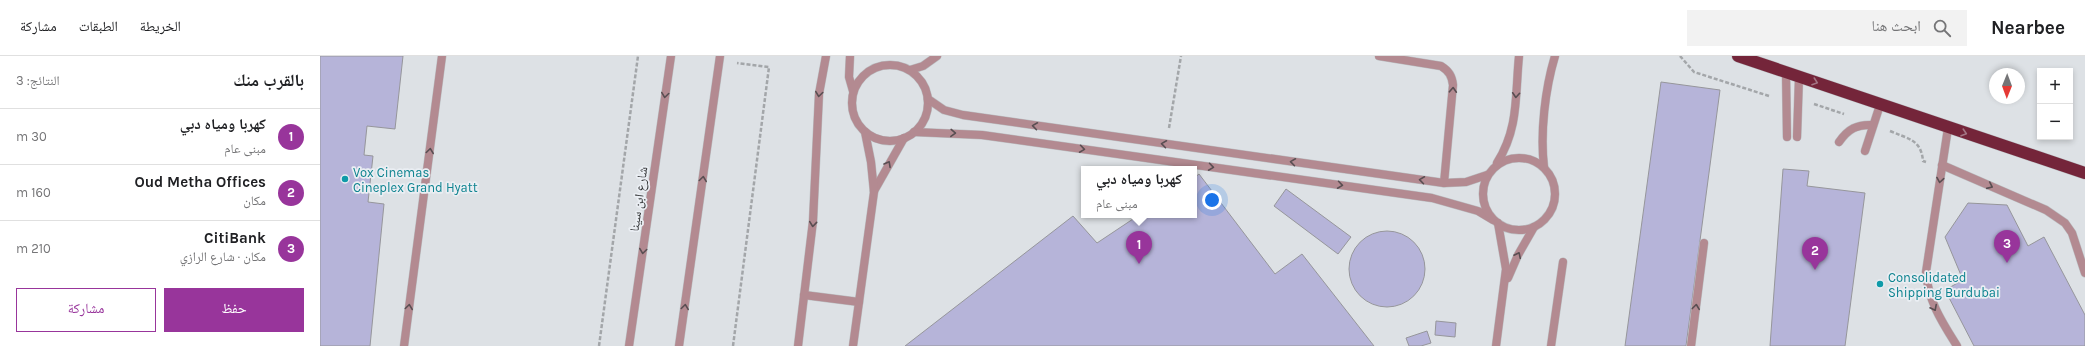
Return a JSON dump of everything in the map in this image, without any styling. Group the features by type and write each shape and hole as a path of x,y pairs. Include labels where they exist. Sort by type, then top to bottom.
{"highway":[{"path":"1738,56 2082,174"}],"street":[{"path":"404,346 442,56"},
{"name":"شارع ابن سينا","path":"629,346 671,56"},
{"path":"679,346 720,56"},
{"path":"798,346 815,192 817,108 826,56"},
{"path":"850,56 850,77 854,91"},
{"path":"910,70 923,66 937,56"},
{"path":"1380,56 1433,63 1448,70 1452,77 1453,85 1444,183"},
{"path":"1496,346 1505,284 1505,254 1496,222 1486,210 1482,198 1483,186 1487,175 1495,166 1507,146 1514,123 1518,56"},
{"path":"1544,167 1542,130 1551,68 1555,56"},
{"path":"888,65 899,66 910,70 923,83 928,99 927,112 923,123 914,132 904,138 891,141 877,139 865,132 858,124 853,113 851,102 859,81 866,72 876,67 888,65"},
{"path":"1786,72 1787,137"},
{"path":"1797,137 1799,77"},
{"path":"928,99 944,110 963,116 1444,183 1466,182 1487,175"},
{"path":"1865,151 1880,104"},
{"path":"1839,142 1845,133 1853,127 1873,125"},
{"path":"1948,128 1927,258 1927,287 1935,309 1957,346"},
{"path":"853,346 874,192 871,162 865,132"},
{"path":"914,132 982,135 1432,198 1478,211 1496,222 1516,229 1534,227"},
{"path":"874,192 904,138"},
{"path":"1495,166 1504,160 1514,158 1525,158 1535,161 1544,167 1551,176 1555,187 1555,200 1551,211 1544,220 1534,227 1518,255 1505,284"},
{"path":"1942,165 2056,216 2065,223 2072,234 2085,273"},
{"path":"1691,346 1704,243"},
{"path":"1552,346 1563,262"},
{"path":"804,295 859,302"}],"path":[{"path":"599,346 638,56"},
{"path":"733,346 769,67 735,63 736,56"},
{"path":"1166,144 1181,56"}],"building":[{"name":"Vox Cinemas Cineplex Grand Hyatt","path":"320,56 403,56 395,129 367,126 364,155 373,156 368,202 384,204 370,346 320,346"},
{"path":"1661,82 1720,90 1686,346 1625,346"},
{"path":"1783,169 1809,171 1807,186 1865,193 1845,346 1770,346"},
{"path":"1199,174 1275,274 1302,254 1374,346 905,346 1073,216 1097,243 1134,218 1197,218 1197,176"},
{"path":"1286,189 1351,237 1338,254 1274,206"},
{"path":"1968,203 2007,205 2028,246 2044,237 2085,315 2085,346 1974,346 1945,290 1963,280 1945,237"},
{"path":"1387,231 1402,234 1414,242 1422,254 1425,269 1422,284 1414,296 1402,304 1387,307 1372,304 1360,296 1352,284 1349,269 1352,254 1360,242 1372,234"},
{"path":"1436,321 1456,323 1455,337 1435,335"},
{"path":"1427,331 1431,343 1421,346 1409,346 1406,338"}],"place":[{"name":"Vox Cinemas Cineplex Grand Hyatt","path":"345,179"},
{"name":"CitiBank","path":"2007,263"},
{"name":"كهربا ومياه دبي","path":"1139,264"},
{"name":"Oud Metha Offices","path":"1815,270"},
{"name":"Consolidated Shipping Burdubai","path":"1880,284"}]}
